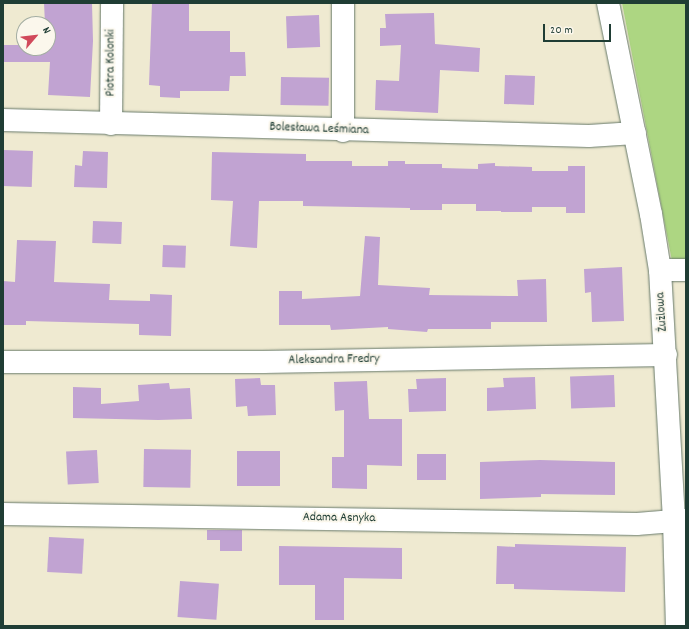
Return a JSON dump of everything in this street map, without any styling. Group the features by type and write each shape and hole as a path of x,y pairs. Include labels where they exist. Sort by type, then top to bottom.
{"street":[{"name":"Piotra Kolonki","path":"111,124 112,3"},
{"path":"343,3 343,131"},
{"name":"Żużlowa","path":"608,3 636,133 660,270 680,520 677,626"},
{"name":"Bolesława Leśmiana","path":"3,120 343,131 589,136 636,133"},
{"path":"660,270 686,270"},
{"name":"Aleksandra Fredry","path":"3,362 255,362 666,355"},
{"name":"Adama Asnyka","path":"3,514 637,524 680,520"}],"green space":[{"path":"622,3 686,3 686,261 672,261"}],"building":[{"path":"44,3 92,3 93,41 90,97 48,95 50,62 3,62 3,45 16,45 16,56 56,56 56,16 45,16"},
{"path":"152,3 189,4 189,31 230,31 230,52 245,52 246,76 230,76 229,91 180,91 180,98 160,97 160,86 149,85"},
{"path":"434,13 435,44 480,48 479,72 440,70 438,113 375,110 376,80 399,81 401,45 380,46 380,28 386,28 385,14"},
{"path":"319,15 320,47 287,48 286,16"},
{"path":"505,75 535,76 534,105 504,104"},
{"path":"281,77 329,78 329,106 281,105"},
{"path":"4,150 33,151 32,187 3,186"},
{"path":"83,151 108,152 107,188 74,187 75,165 82,166"},
{"path":"212,152 306,154 306,161 352,161 352,166 388,166 388,161 405,161 405,164 442,164 442,168 478,169 478,164 495,163 495,166 532,167 532,171 568,171 568,166 585,166 585,213 566,213 566,207 532,207 532,212 501,212 476,211 476,204 442,204 442,210 410,210 410,208 303,206 303,201 259,201 257,248 230,246 233,201 211,200"},
{"path":"93,221 122,222 121,244 92,243"},
{"path":"365,236 380,237 378,285 430,288 429,295 518,296 517,280 546,279 547,322 491,322 491,329 428,329 427,332 388,329 388,327 331,330 330,325 279,325 279,291 302,291 302,299 360,296"},
{"path":"17,240 56,241 54,282 110,284 109,300 150,301 150,294 172,295 171,336 139,335 139,324 26,321 26,325 3,325 3,281 15,282"},
{"path":"163,245 186,246 185,268 162,267"},
{"path":"622,267 624,321 592,322 591,292 585,293 584,269"},
{"path":"614,375 615,407 571,409 570,377"},
{"path":"535,377 536,409 487,411 487,388 504,387 503,378"},
{"path":"260,378 261,385 275,385 276,415 248,416 247,406 236,407 235,379"},
{"path":"446,378 446,411 409,412 408,389 417,389 416,379"},
{"path":"367,381 369,419 402,419 402,466 367,465 367,489 332,488 332,457 344,457 344,410 335,411 334,382"},
{"path":"169,383 170,389 190,388 192,419 158,420 73,418 73,387 101,388 101,404 139,401 138,385"},
{"path":"144,449 191,450 190,488 143,487"},
{"path":"97,450 99,483 68,485 66,452"},
{"path":"237,451 280,451 280,486 237,486"},
{"path":"417,454 446,454 446,480 417,480"},
{"path":"540,460 615,462 615,495 541,494 541,497 480,499 480,462"},
{"path":"207,530 242,530 242,551 220,551 220,540 207,540"},
{"path":"49,537 84,539 82,574 47,572"},
{"path":"515,544 626,547 625,592 514,589 514,584 496,584 497,546 515,547"},
{"path":"279,546 402,548 402,579 344,578 344,620 315,620 315,585 279,585"},
{"path":"180,581 219,584 216,620 177,617"}]}
